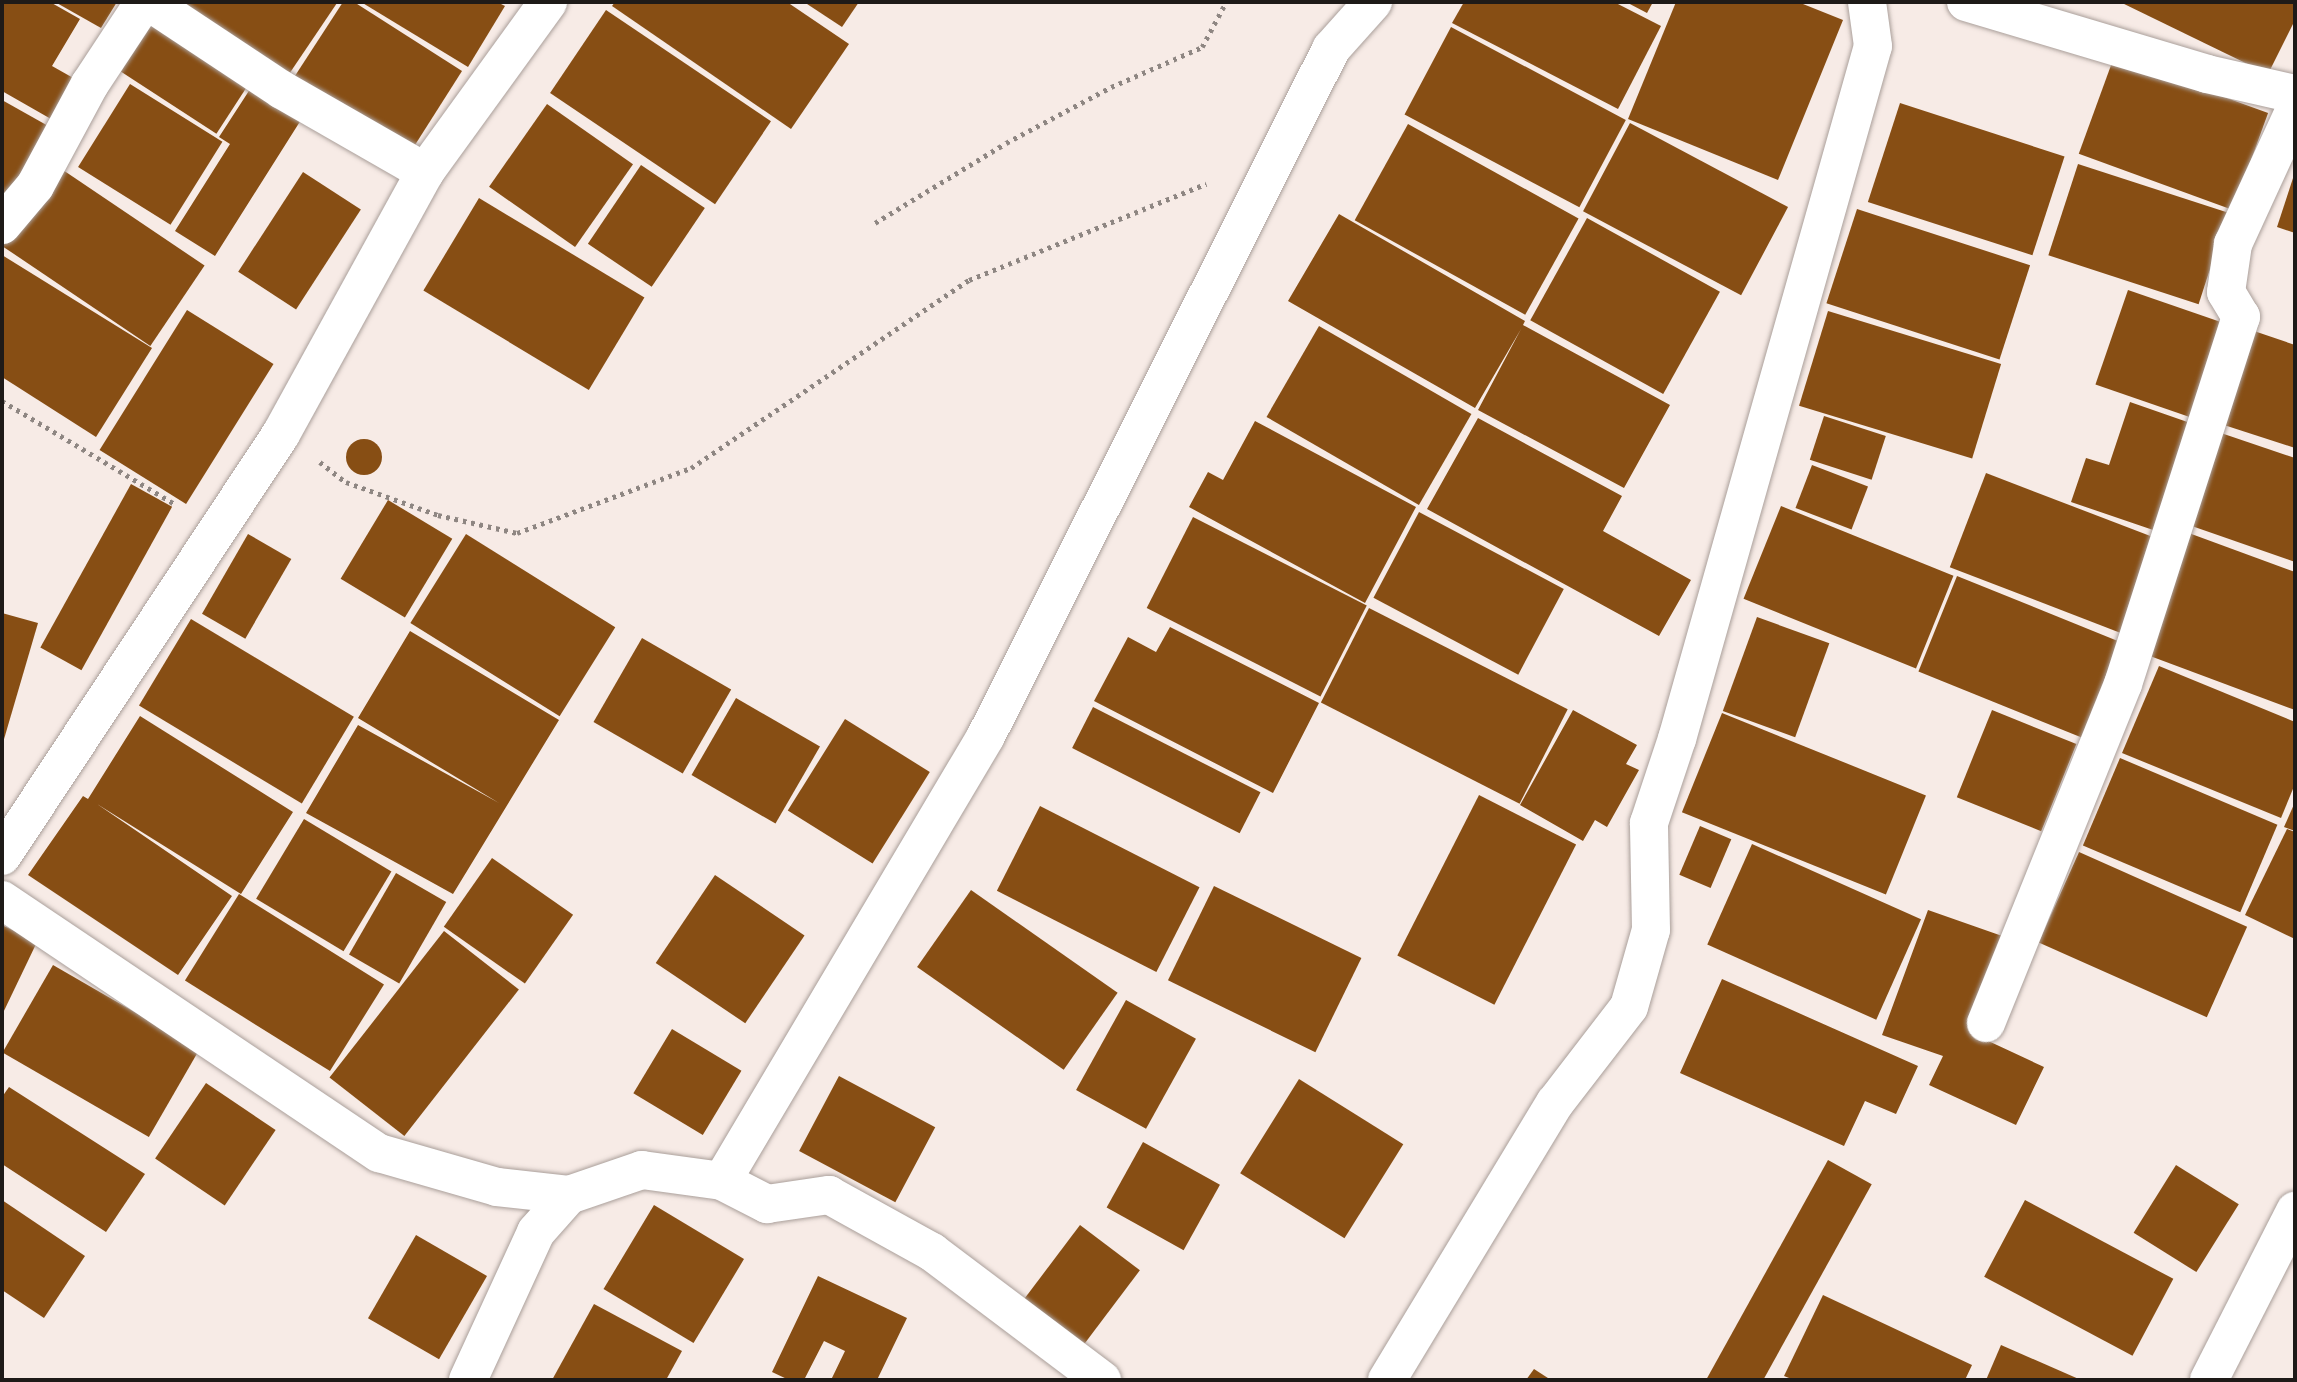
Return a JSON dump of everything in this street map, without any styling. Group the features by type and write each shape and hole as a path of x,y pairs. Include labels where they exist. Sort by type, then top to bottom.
{"street":[{"path":"2,225 35,186 90,84 146,2 282,90 425,172"},
{"path":"2,856 281,434 425,172 548,2"},
{"path":"723,1181 986,736 1331,49 1373,2"},
{"path":"1387,1380 1555,1102 1629,1007 1651,930 1649,823 1681,726 1873,46 1867,2"},
{"path":"1966,2 2207,74 2295,94"},
{"path":"1986,1023 2123,684 2241,317 2226,292 2233,244 2295,109"},
{"path":"2,900 379,1153 498,1187 569,1195 642,1170 723,1181 767,1204 829,1195 877,1217 932,1252 1102,1380"},
{"path":"468,1380 536,1233 569,1195"},
{"path":"2209,1380 2295,1212"}],"path":[{"path":"875,223 1006,143 1111,88 1202,47 1226,2"},
{"path":"281,434 346,482 438,515 517,533 691,468 969,280 1278,155"},
{"path":"2,401 183,508 212,540"}],"building":[{"path":"2,2 50,2 80,19 52,66 75,79 51,119 2,91"},
{"path":"55,2 117,2 101,28"},
{"path":"154,2 335,2 337,3 281,86"},
{"path":"343,2 354,2 462,71 408,156 291,82"},
{"path":"361,2 497,2 505,6 468,67"},
{"path":"615,2 787,2 849,44 791,129 612,6"},
{"path":"804,2 859,2 842,27"},
{"path":"1464,2 1614,2 1661,26 1618,109 1452,23"},
{"path":"1626,2 1653,2 1647,13"},
{"path":"1676,2 1798,2 1843,20 1778,180 1628,119"},
{"path":"2120,2 2295,2 2295,20 2268,74"},
{"path":"606,10 771,121 715,204 550,93"},
{"path":"157,14 253,77 216,134 120,71"},
{"path":"1451,27 1626,120 1579,207 1405,114"},
{"path":"2114,57 2268,113 2233,210 2079,154"},
{"path":"256,80 306,112 215,256 175,231 230,144 219,137"},
{"path":"130,84 222,142 171,225 78,167"},
{"path":"2,100 50,127 2,212"},
{"path":"1900,103 2065,156 2032,255 1868,202"},
{"path":"547,104 633,164 575,247 489,187"},
{"path":"1630,123 1788,207 1741,295 1583,211"},
{"path":"1408,124 1579,219 1525,315 1355,220"},
{"path":"2078,164 2228,213 2199,304 2048,255"},
{"path":"641,165 705,208 652,287 588,244"},
{"path":"57,166 205,266 150,346 3,246"},
{"path":"303,172 361,210 296,309 238,272"},
{"path":"2295,172 2295,233 2277,227"},
{"path":"479,198 644,297 589,390 423,291"},
{"path":"1857,209 2030,265 1999,359 1826,303"},
{"path":"1339,214 1525,321 1523,325 1670,405 1624,488 1478,410 1521,329 1475,408 1288,301"},
{"path":"1587,218 1720,292 1663,394 1530,320"},
{"path":"2,255 152,348 96,437 2,377"},
{"path":"2128,290 2227,324 2195,419 2095,385"},
{"path":"187,310 274,364 186,504 100,450"},
{"path":"1828,311 2001,364 1972,459 1799,406"},
{"path":"1319,326 1471,414 1419,505 1266,417"},
{"path":"2254,331 2295,345 2295,448 2224,425"},
{"path":"2130,402 2196,425 2159,532 2071,502 2086,458 2109,465"},
{"path":"1824,416 1886,436 1872,480 1810,460"},
{"path":"1478,418 1622,496 1603,531 1691,580 1659,636 1427,509"},
{"path":"1255,421 1416,507 1365,603 1189,507 1208,472 1223,480"},
{"path":"2218,432 2295,458 2295,562 2186,524"},
{"path":"364,439 377,444 382,457 377,470 364,475 351,470 346,457 351,444"},
{"path":"1812,465 1868,487 1852,529 1796,508"},
{"path":"1986,473 2163,541 2127,635 1950,567"},
{"path":"131,484 172,507 81,670 40,648"},
{"path":"388,500 452,539 405,617 341,579"},
{"path":"1781,506 1953,576 1916,668 1744,599"},
{"path":"1419,512 1564,589 1518,675 1373,598"},
{"path":"1193,517 1367,606 1320,696 1147,608"},
{"path":"2186,532 2295,572 2295,710 2142,653"},
{"path":"248,534 291,559 245,639 202,614"},
{"path":"466,534 615,627 560,716 410,623"},
{"path":"1957,576 2128,645 2089,740 1918,671"},
{"path":"1369,608 1568,709 1520,804 1321,702"},
{"path":"2,613 38,623 2,746"},
{"path":"1757,617 1829,643 1795,737 1723,711"},
{"path":"191,619 354,717 302,803 139,706"},
{"path":"1170,627 1319,703 1273,793 1094,701 1128,637 1156,652"},
{"path":"410,631 559,720 453,894 306,813 358,725 499,803 358,718"},
{"path":"642,638 731,690 683,774 594,722"},
{"path":"2159,666 2295,722 2295,784 2281,818 2122,753"},
{"path":"736,698 820,746 776,824 692,775"},
{"path":"1093,707 1261,792 1240,833 1072,748"},
{"path":"1573,710 1637,745 1626,764 1639,770 1607,827 1595,820 1583,841 1520,805"},
{"path":"1992,710 2076,744 2041,831 1957,797"},
{"path":"1722,713 1926,795 1886,895 1682,812"},
{"path":"140,716 293,812 241,894 97,804 232,896 178,975 28,875 83,796 88,799"},
{"path":"845,719 930,772 873,864 788,811"},
{"path":"2120,758 2277,825 2240,912 2083,845"},
{"path":"1479,795 1576,844 1494,1005 1397,955"},
{"path":"2295,802 2295,831 2284,827"},
{"path":"1040,806 1199,887 1156,972 997,891"},
{"path":"304,819 391,872 344,951 256,899"},
{"path":"1700,826 1731,839 1711,888 1679,875"},
{"path":"2287,829 2295,832 2295,939 2245,915"},
{"path":"1752,844 1921,919 1876,1020 1707,944"},
{"path":"2079,852 2247,927 2207,1017 2039,942"},
{"path":"492,858 573,915 525,984 444,927"},
{"path":"396,873 446,902 399,983 349,954"},
{"path":"715,875 805,935 745,1023 656,963"},
{"path":"1214,886 1361,958 1315,1052 1168,980"},
{"path":"971,890 1118,993 1064,1070 917,967"},
{"path":"239,894 384,985 330,1071 185,981"},
{"path":"1928,910 2005,937 1969,1032 2044,1067 2016,1125 1929,1085 1943,1056 1882,1035"},
{"path":"2,925 37,942 2,1015"},
{"path":"444,931 519,989 404,1136 329,1078"},
{"path":"53,965 199,1050 149,1137 3,1052"},
{"path":"1722,979 1918,1066 1896,1114 1865,1101 1844,1146 1680,1073"},
{"path":"1126,1000 1196,1039 1146,1129 1076,1090"},
{"path":"672,1029 741,1071 703,1135 633,1093"},
{"path":"839,1076 935,1127 895,1202 799,1151"},
{"path":"1299,1079 1403,1144 1344,1238 1240,1173"},
{"path":"206,1083 276,1130 225,1205 155,1158"},
{"path":"9,1087 145,1174 106,1232 2,1164 2,1097"},
{"path":"1143,1142 1220,1185 1184,1250 1107,1208"},
{"path":"1828,1160 1872,1184 1763,1380 1706,1380"},
{"path":"2176,1165 2239,1204 2196,1272 2134,1233"},
{"path":"2,1200 85,1256 44,1318 2,1290"},
{"path":"2025,1200 2173,1279 2132,1356 1984,1277"},
{"path":"654,1205 744,1259 694,1343 604,1289"},
{"path":"1080,1225 1140,1270 1080,1349 1020,1304"},
{"path":"416,1235 487,1276 439,1359 368,1318"},
{"path":"818,1276 907,1318 877,1380 831,1380 845,1351 824,1341 804,1380 789,1380 772,1372"},
{"path":"1823,1295 1972,1365 1965,1380 1794,1380 1784,1376"},
{"path":"594,1304 682,1351 666,1380 552,1380"},
{"path":"2001,1345 2081,1380 1986,1380"},
{"path":"1534,1369 1551,1380 1526,1380"}]}
